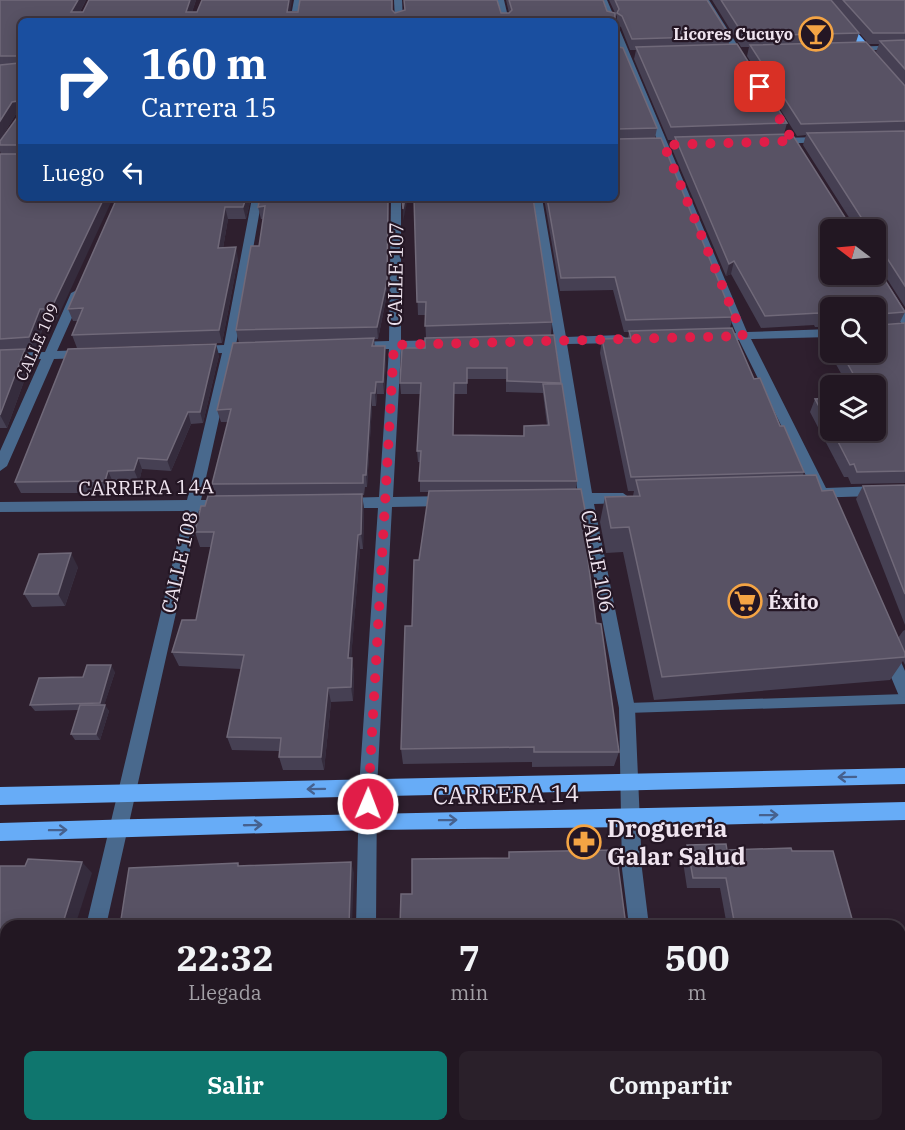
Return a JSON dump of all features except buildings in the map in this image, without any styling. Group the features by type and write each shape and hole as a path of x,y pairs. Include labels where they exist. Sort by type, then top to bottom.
{"main road":[{"path":"825,0 882,67"},
{"name":"CARRERA 14","path":"0,796 905,776"},
{"name":"CARRERA 14","path":"0,832 368,821 631,818 905,811"}],"street":[{"path":"295,18 298,0"},
{"path":"398,0 399,18"},
{"path":"500,0 504,18"},
{"path":"603,0 611,18"},
{"path":"705,0 750,72"},
{"path":"618,35 743,336 824,499"},
{"path":"843,49 905,47"},
{"path":"726,52 749,52"},
{"path":"618,55 638,55"},
{"path":"787,131 799,151"},
{"path":"770,142 838,139"},
{"name":"CALLE 108","path":"97,920 229,349 256,201"},
{"name":"CALLE 107","path":"366,920 368,788 394,345 396,201"},
{"name":"CALLE 106","path":"538,201 586,499 627,708 632,869 638,920"},
{"name":"CALLE 109","path":"0,466 82,282"},
{"path":"883,285 905,320"},
{"path":"709,337 820,333"},
{"path":"525,342 629,339"},
{"path":"336,346 454,343"},
{"path":"184,351 265,348"},
{"path":"0,357 94,354"},
{"path":"798,494 824,499 905,490"},
{"path":"551,499 633,498"},
{"path":"328,503 456,501"},
{"name":"CARRERA 14A","path":"0,507 238,505"},
{"path":"882,636 905,691"}],"lane":[{"path":"627,708 905,699"}],"place":[{"name":"Licores Cucuyo","path":"816,34"},
{"name":"Éxito","path":"745,601"},
{"name":"Drogueria Galar Salud","path":"584,842"}],"route":[{"path":"368,804 394,345 743,336 664,145 793,141 760,87"}]}
